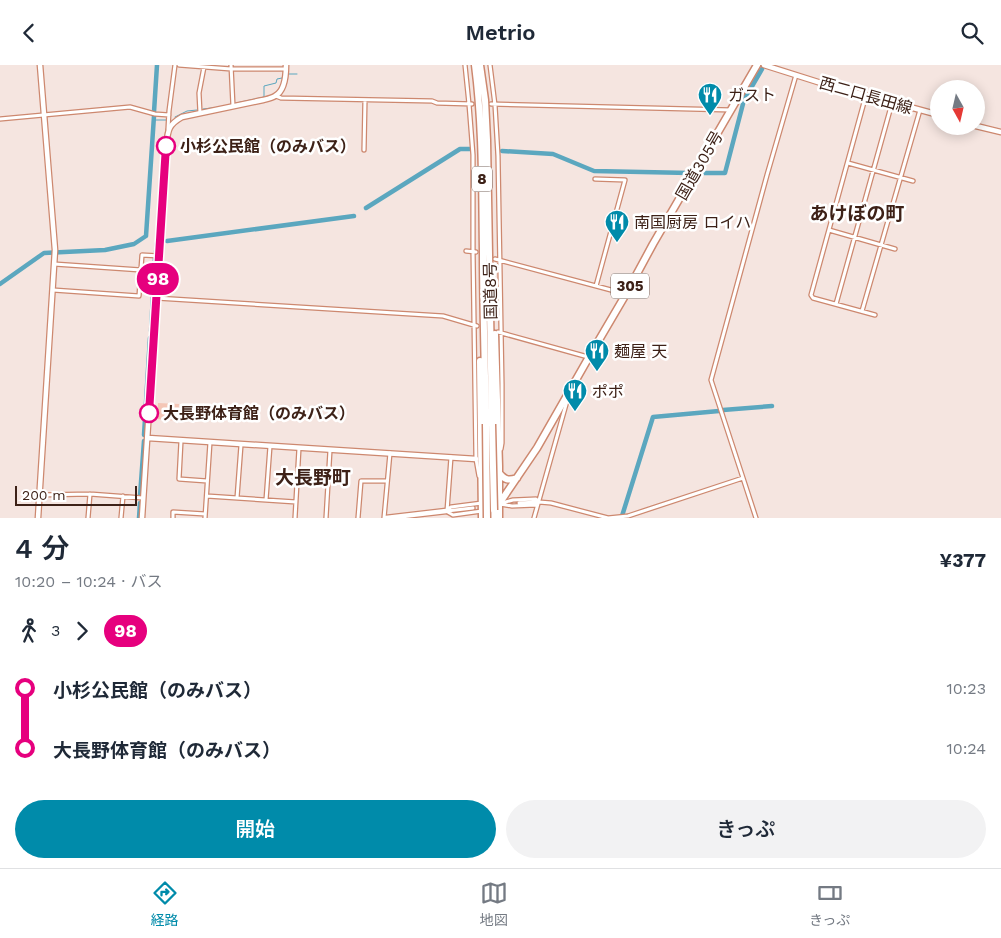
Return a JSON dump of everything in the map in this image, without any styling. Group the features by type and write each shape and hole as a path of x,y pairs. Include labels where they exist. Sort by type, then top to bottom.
{"highway":[{"name":"8","path":"470,65 474,104"},
{"name":"国道8号","path":"475,65 474,104 482,144 483,293 494,518"},
{"name":"国道8号","path":"480,65 485,100 487,140 490,285 487,518"},
{"name":"8","path":"484,65 487,91 485,100"},
{"name":"国道305号","path":"482,516 499,504 537,448 756,65"},
{"name":"8","path":"490,285 495,341 499,518"},
{"name":"8","path":"482,516 480,300 483,293"},
{"path":"499,473 506,480 518,477"}],"street":[{"path":"38,518 55,252 40,65"},
{"path":"142,518 166,146 175,65"},
{"path":"168,129 173,122 182,117 276,96 282,90 286,67 179,65"},
{"path":"465,65 474,104 476,459 481,489"},
{"path":"490,65 498,156 497,259 502,443 499,456"},
{"name":"西二口長田線","path":"764,65 930,113"},
{"path":"200,113 199,93 205,66"},
{"path":"231,67 233,107"},
{"path":"756,518 711,380 796,75"},
{"path":"866,95 811,295 813,298 875,315"},
{"path":"276,96 281,98 432,101 438,103 474,104"},
{"path":"364,150 365,100"},
{"path":"836,305 892,103"},
{"path":"493,104 731,110"},
{"path":"0,119 130,107 155,114 169,115"},
{"path":"862,311 920,110"},
{"path":"985,129 1001,133"},
{"path":"848,163 913,181"},
{"path":"595,179 625,180 596,286"},
{"path":"829,230 895,249"},
{"path":"466,251 475,252"},
{"path":"52,290 139,296 142,255 160,255"},
{"path":"497,259 626,294"},
{"path":"54,264 141,270"},
{"path":"156,298 443,316 476,326"},
{"path":"500,333 589,357"},
{"path":"534,518 568,395"},
{"path":"148,438 476,459"},
{"path":"181,441 178,479 207,481"},
{"path":"172,518 173,512 205,516 210,442"},
{"path":"237,498 241,445"},
{"path":"266,500 270,446"},
{"path":"295,518 299,448"},
{"path":"326,518 330,450"},
{"path":"390,453 385,518 409,517 473,508"},
{"path":"446,511 451,457"},
{"path":"499,504 512,500 536,499 608,518 628,516 743,478"},
{"path":"358,518 361,481 387,481"},
{"path":"39,495 90,494 144,498"},
{"path":"88,518 90,494"},
{"path":"121,518 123,496"},
{"path":"206,496 296,502"},
{"path":"519,503 539,501"},
{"path":"446,511 452,507 481,503 512,507 536,505 539,501"},
{"path":"446,511 453,515 482,516"}],"shaded area":[{"path":"158,403 179,404 178,421 157,419"}],"waterway":[{"path":"154,112 157,65"},
{"path":"701,173 725,173 744,100 762,69"},
{"path":"289,74 297,74"},
{"path":"236,103 264,97 264,86 276,83 277,79 282,78"},
{"path":"203,109 220,107"},
{"path":"175,117 187,111 197,110"},
{"path":"0,284 44,253 105,250 134,244 146,236 154,116"},
{"path":"154,120 166,120"},
{"path":"366,208 460,149 470,149"},
{"path":"502,151 553,154 594,171 690,173"},
{"path":"167,241 354,216"},
{"path":"156,252 157,243"},
{"path":"151,331 155,258"},
{"path":"144,435 150,338"},
{"path":"723,410 772,406"},
{"path":"622,516 653,417 719,411"},
{"path":"140,496 144,441"},
{"path":"139,518 140,503"}],"tunnel":[{"path":"506,505 519,503"}],"bus line":[{"name":"98","path":"149,413 166,146"}],"place":[{"name":"ガスト","path":"710,116"},
{"name":"小杉公民館（のみバス）","path":"166,146"},
{"name":"南国厨房 ロイハ","path":"617,243"},
{"name":"麺屋 天","path":"597,372"},
{"name":"ポポ","path":"575,412"},
{"name":"大長野体育館（のみバス）","path":"149,413"}],"district":[{"name":"あけぼの町","path":"857,213"},
{"name":"大長野町","path":"313,477"}]}
